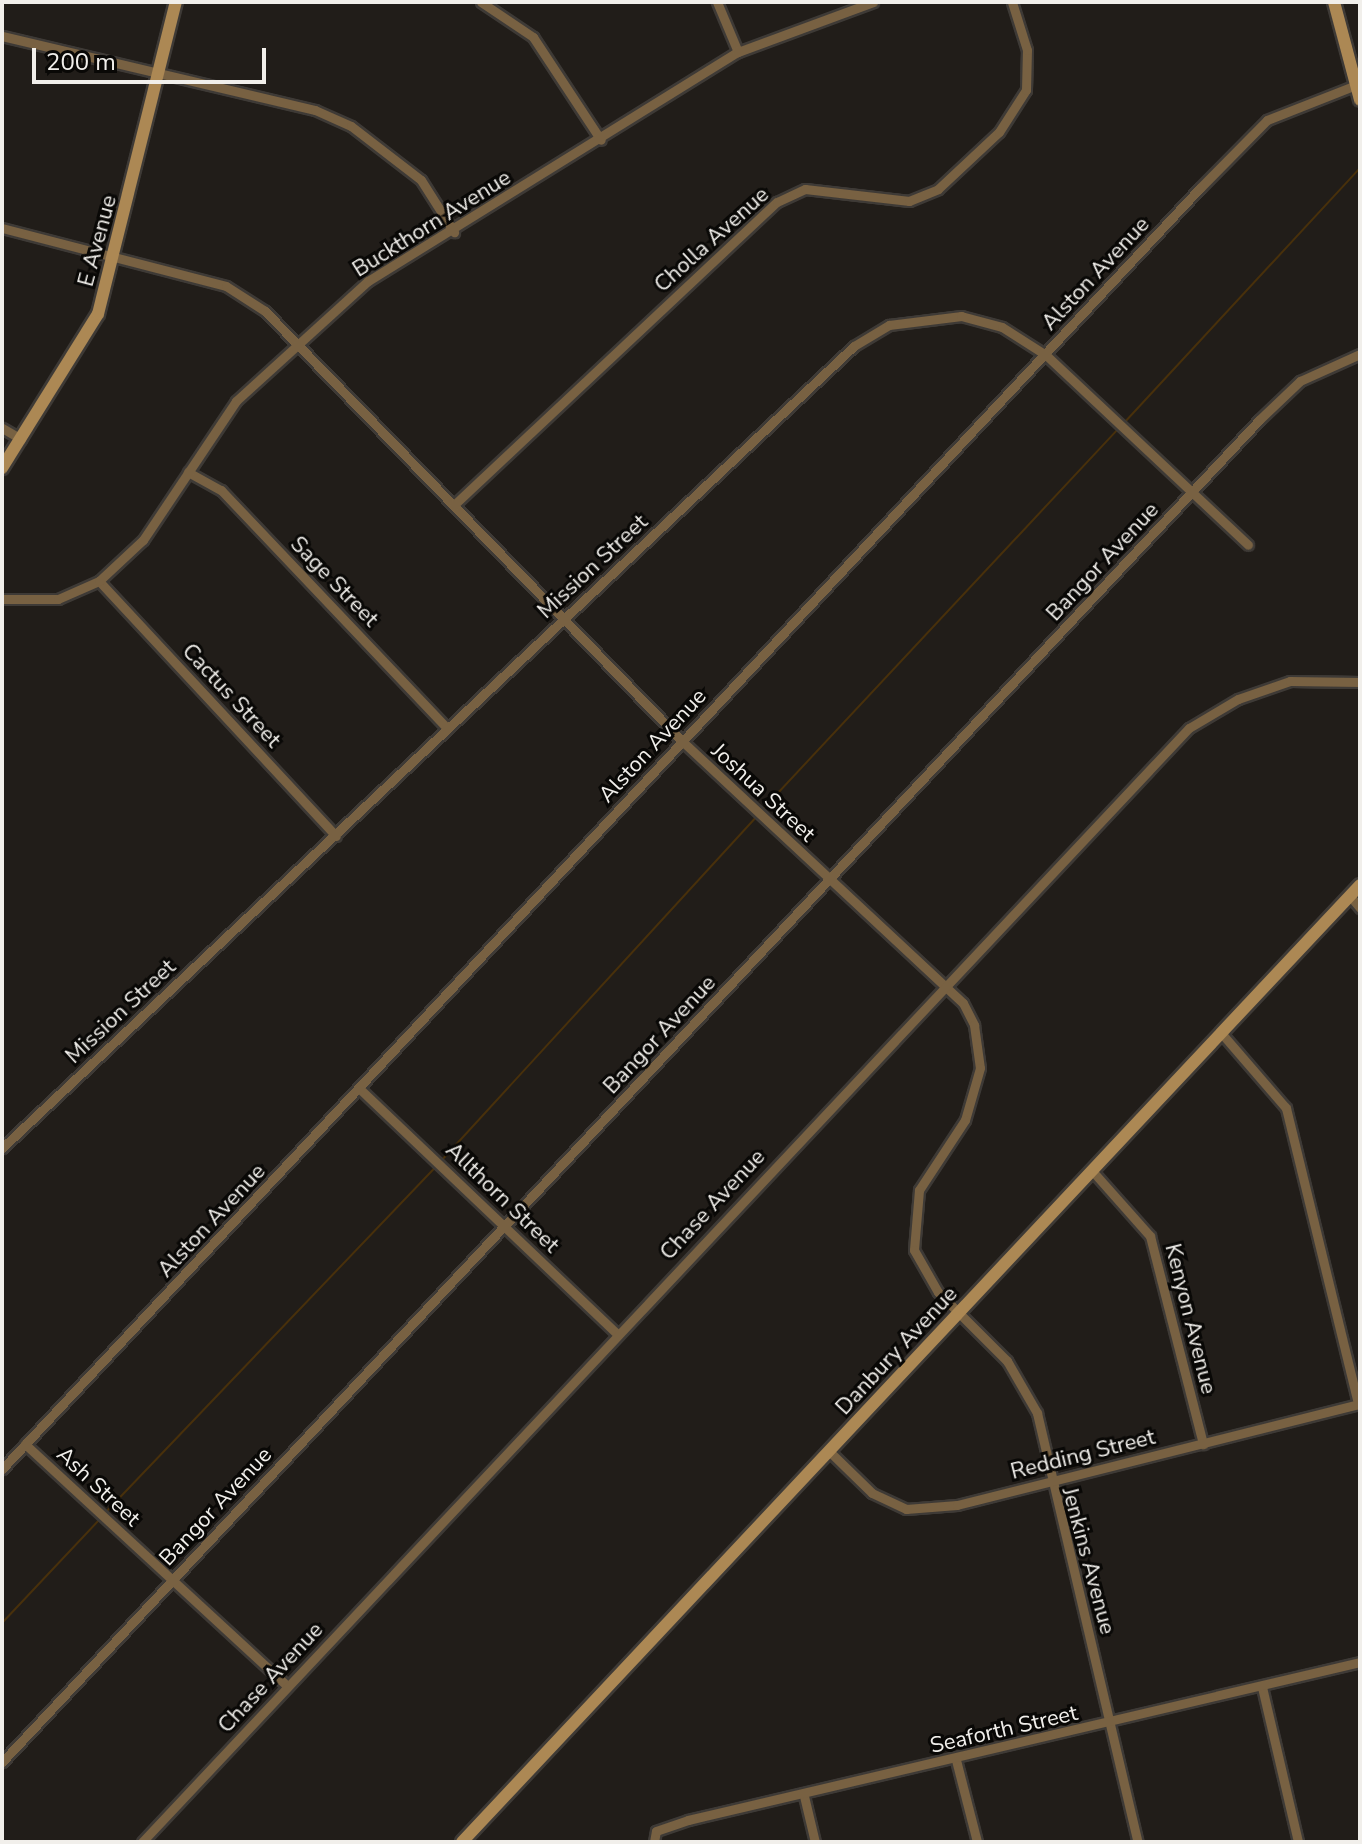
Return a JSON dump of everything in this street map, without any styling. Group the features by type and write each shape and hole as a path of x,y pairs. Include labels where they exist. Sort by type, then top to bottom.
{"street":[{"name":"E Avenue","path":"2,468 98,314 118,255 176,2"},
{"path":"481,2 533,37 601,140"},
{"path":"717,2 738,52"},
{"name":"Buckthorn Avenue","path":"2,599 58,599 99,581 143,540 236,401 297,340 368,281 454,232 738,52 873,2"},
{"name":"Cholla Avenue","path":"455,504 777,202 805,189 909,201 938,189 999,132 1026,90 1027,50 1012,2"},
{"path":"1334,2 1360,100"},
{"path":"2,36 159,73 351,126 421,180 454,232"},
{"name":"Alston Avenue","path":"2,1469 1267,120 1356,85"},
{"name":"Joshua Street","path":"2,228 118,255 226,286 297,340 455,504 562,621 682,741 829,882 944,984 974,1025 980,1068 965,1120 919,1190 911,1230 919,1267 959,1311"},
{"name":"Mission Street","path":"2,1148 854,346 889,325 961,316 1002,327 1046,355 1190,494 1248,545"},
{"name":"Bangor Avenue","path":"2,1762 1190,494 1300,381 1360,354"},
{"path":"2,428 21,439"},
{"name":"Sage Street","path":"188,472 221,490 446,727"},
{"name":"Cactus Street","path":"99,581 336,836"},
{"name":"Chase Avenue","path":"142,1842 944,984 1189,728 1238,699 1290,681 1360,682"},
{"name":"Danbury Avenue","path":"462,1842 831,1453 959,1311 1095,1174 1360,885"},
{"path":"1350,896 1360,908"},
{"path":"1223,1035 1286,1108 1359,1404"},
{"name":"Allthorn Street","path":"360,1089 617,1334"},
{"name":"Kenyon Avenue","path":"1095,1174 1150,1236 1203,1444"},
{"name":"Jenkins Avenue","path":"959,1311 1007,1361 1037,1413 1049,1482 1138,1842"},
{"name":"Redding Street","path":"831,1453 872,1493 906,1509 1049,1482 1359,1404"},
{"name":"Ash Street","path":"25,1444 287,1686"},
{"name":"Seaforth Street","path":"655,1837 804,1796 1360,1662"},
{"path":"1262,1687 1298,1842"},
{"path":"956,1760 977,1842"},
{"path":"804,1796 815,1842"}],"waterway":[{"path":"1123,424 1360,168"},
{"path":"762,810 1118,429"},
{"path":"441,1161 758,815"},
{"path":"104,1514 436,1166"},
{"path":"2,1623 100,1519"}]}
